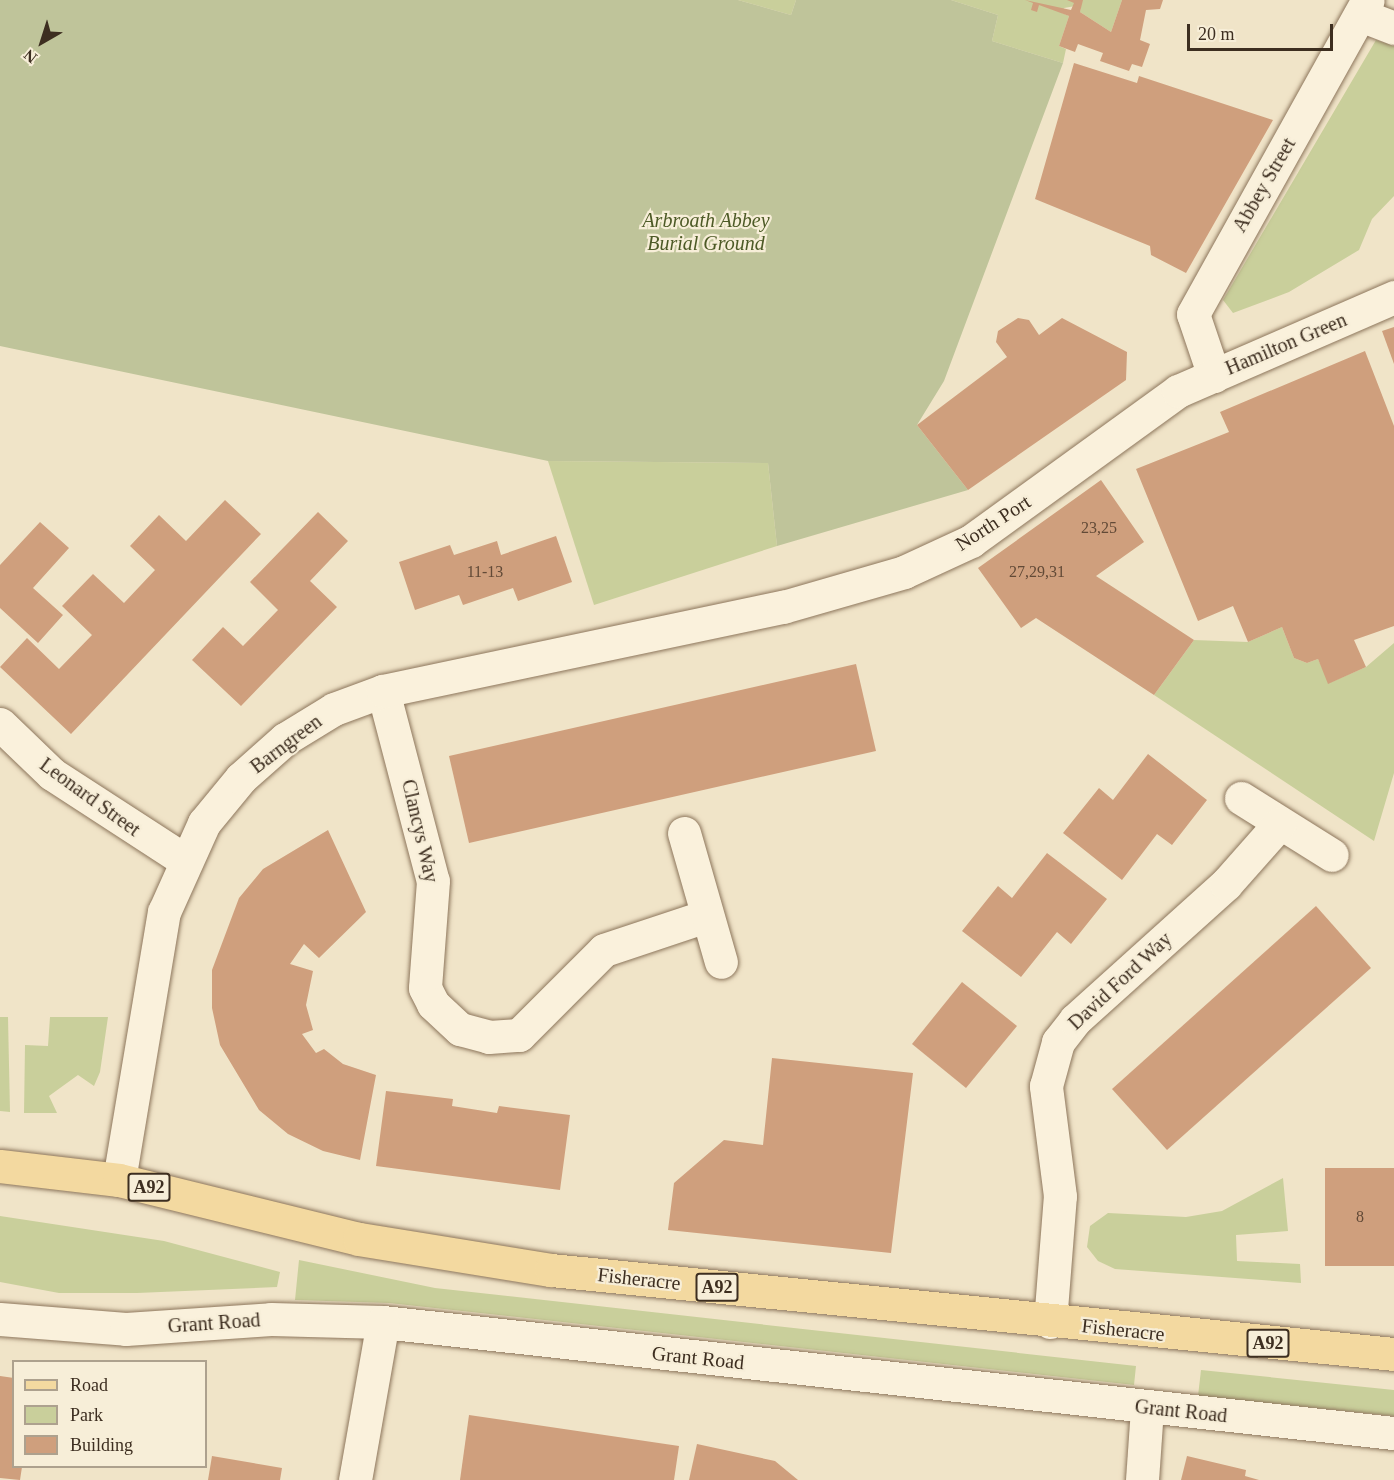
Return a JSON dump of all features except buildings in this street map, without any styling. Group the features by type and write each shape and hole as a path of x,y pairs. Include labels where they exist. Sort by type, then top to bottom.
{"main road":[{"name":"Fisheracre","path":"0,1166 119,1180 359,1239 452,1256 1050,1322 1394,1354"}],"street":[{"path":"1365,8 1394,28"},
{"name":"Abbey Street","path":"1214,376 1193,314 1365,8"},
{"name":"Hamilton Green","path":"1178,391 1394,297"},
{"name":"North Port","path":"783,607 904,572 971,541 1178,391"},
{"name":"Barngreen","path":"119,1180 164,912 204,823 241,778 285,739 334,709 383,691 783,607"},
{"name":"Clancys Way","path":"383,691 433,881 425,988 433,1005 460,1029 489,1037 519,1035 604,950 706,916"},
{"name":"Leonard Street","path":"0,724 52,774 186,861"},
{"path":"1241,798 1332,855"},
{"name":"David Ford Way","path":"1050,1322 1060,1196 1046,1086 1058,1042 1075,1020 1226,884 1281,823"},
{"path":"684,833 721,962"},
{"name":"Grant Road","path":"0,1319 126,1329 271,1319 384,1322 1147,1408 1394,1433"},
{"path":"355,1480 384,1322"},
{"path":"1142,1480 1147,1408"}],"green space":[{"name":"Arbroath Abbey Burial Ground","path":"0,0 738,0 791,15 796,0 951,0 998,15 992,41 1063,63 944,381 917,425 968,490 777,546 768,463 548,461 0,346"},
{"path":"738,0 796,0 791,15"},
{"path":"951,0 1122,0 1111,32 1080,12 1081,5 1064,8 1062,13 1069,16 1059,46 1066,49 1063,63 992,41 998,15"},
{"path":"1376,40 1394,46 1394,196 1372,219 1359,250 1289,292 1233,313 1223,300"},
{"path":"548,461 768,463 777,546 594,605"},
{"path":"1282,627 1294,658 1307,663 1318,659 1329,683 1366,667 1394,643 1394,773 1374,841 1154,695 1194,640 1248,642"},
{"path":"0,1017 8,1017 10,1112 0,1111"},
{"path":"50,1017 108,1017 100,1072 94,1086 78,1075 49,1096 57,1113 24,1113 25,1045 48,1046"},
{"path":"1283,1178 1288,1231 1236,1235 1237,1261 1300,1264 1301,1283 1115,1269 1098,1261 1087,1247 1090,1226 1108,1213 1186,1217 1222,1211"},
{"path":"0,1216 164,1241 280,1272 277,1287 137,1293 59,1293 0,1282"},
{"path":"299,1260 435,1288 1136,1366 1134,1385 389,1303 295,1300"},
{"path":"1201,1370 1394,1390 1394,1416 1198,1396"}]}
